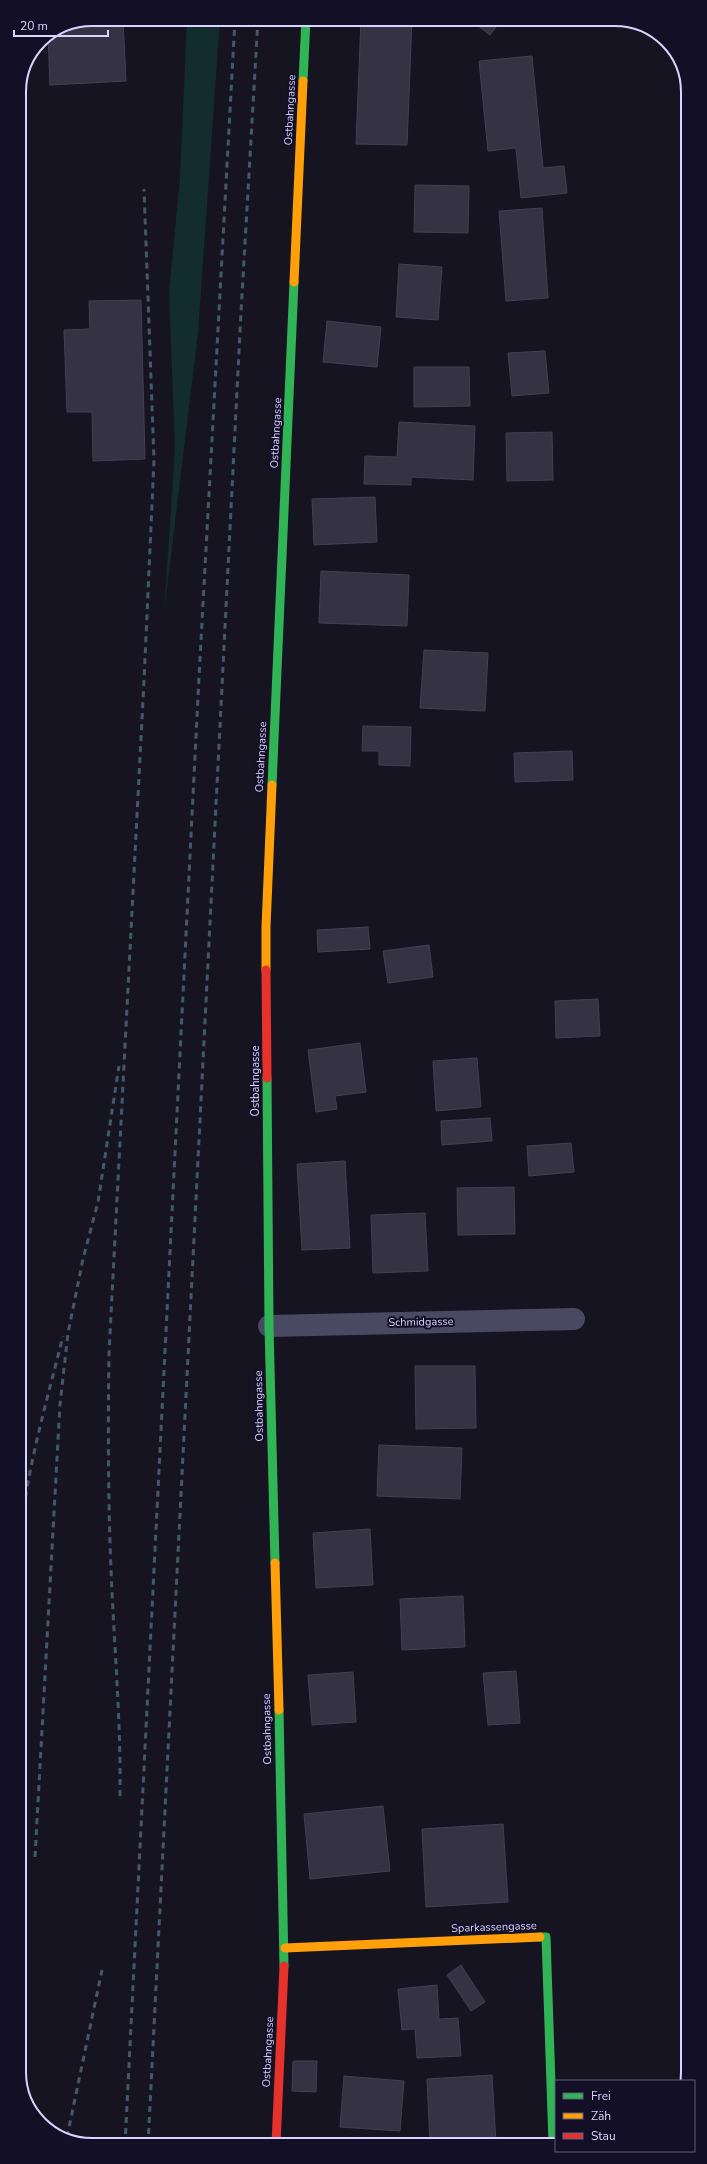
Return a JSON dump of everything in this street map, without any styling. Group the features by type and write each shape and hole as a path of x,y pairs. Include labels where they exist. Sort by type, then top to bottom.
{"street":[{"name":"Ostbahngasse","path":"276,2138 285,1948 269,1326 266,927 306,26"},
{"name":"Schmidgasse","path":"269,1326 574,1319"},
{"name":"Sparkassengasse","path":"285,1948 546,1937 553,2138"}],"green space":[{"path":"187,26 220,26 198,333 164,613 175,449 169,292 180,178"}],"building":[{"path":"123,26 126,81 50,85 48,42 66,31 79,27"},
{"path":"361,26 412,26 407,145 356,144"},
{"path":"478,26 497,26 490,35"},
{"path":"532,56 543,168 564,166 567,193 521,198 516,148 488,151 479,61"},
{"path":"415,185 469,186 468,233 414,232"},
{"path":"542,208 548,298 506,301 499,211"},
{"path":"399,264 442,267 438,320 396,317"},
{"path":"141,300 145,459 93,461 92,412 67,412 64,330 90,329 89,301"},
{"path":"327,321 381,327 377,367 323,362"},
{"path":"545,351 549,393 512,396 508,353"},
{"path":"414,367 469,367 470,406 414,407"},
{"path":"399,422 475,426 473,480 411,477 411,485 364,484 365,456 397,457"},
{"path":"552,432 553,480 507,481 506,433"},
{"path":"375,497 377,542 314,545 312,499"},
{"path":"321,571 409,575 407,626 319,623"},
{"path":"424,650 488,653 485,711 420,708"},
{"path":"363,726 411,727 410,766 379,765 379,751 362,751"},
{"path":"572,751 573,780 515,782 514,753"},
{"path":"368,927 370,949 318,952 317,930"},
{"path":"429,945 433,977 388,983 383,951"},
{"path":"598,999 600,1036 556,1038 555,1001"},
{"path":"360,1043 366,1092 335,1096 337,1109 316,1112 308,1050"},
{"path":"477,1058 481,1107 436,1111 433,1061"},
{"path":"490,1118 492,1141 442,1145 441,1121"},
{"path":"571,1143 574,1172 529,1176 527,1146"},
{"path":"345,1161 350,1248 302,1250 297,1164"},
{"path":"514,1187 515,1234 458,1235 457,1188"},
{"path":"425,1213 428,1271 373,1273 371,1215"},
{"path":"415,1366 475,1366 476,1428 416,1429"},
{"path":"379,1445 462,1448 460,1499 377,1496"},
{"path":"370,1529 373,1585 316,1588 313,1533"},
{"path":"463,1596 465,1647 402,1650 400,1599"},
{"path":"516,1671 520,1723 488,1725 483,1673"},
{"path":"353,1672 356,1722 312,1725 308,1675"},
{"path":"383,1806 390,1871 310,1879 304,1814"},
{"path":"503,1824 508,1902 426,1907 422,1829"},
{"path":"461,1965 485,2002 471,2011 447,1975"},
{"path":"437,1985 439,2019 458,2018 461,2056 417,2058 415,2029 402,2030 398,1989"},
{"path":"293,2061 317,2061 316,2092 292,2091"},
{"path":"492,2075 496,2138 430,2138 427,2079"},
{"path":"344,2076 404,2081 400,2131 340,2127"}],"railway":[{"path":"125,2138 199,677 235,26"},
{"path":"148,2138 241,312 258,26"},
{"path":"120,1796 118,1711 109,1515 109,1353 154,460 144,189"},
{"path":"35,1857 60,1404 68,1333 83,1259 98,1202 119,1066"},
{"path":"26,1494 33,1457 63,1336"},
{"path":"68,2134 102,1970"}],"traffic: fast":[{"path":"303,81 306,26"},
{"path":"272,785 294,282"},
{"path":"267,1078 269,1326 275,1563"},
{"path":"279,1710 284,1966"},
{"path":"540,1937 546,1937 553,2138"}],"traffic: slow":[{"path":"294,282 303,81"},
{"path":"266,970 266,927 272,785"},
{"path":"275,1563 279,1710"},
{"path":"285,1948 540,1937"}],"traffic: jam":[{"path":"266,970 267,1078"},
{"path":"276,2138 284,1966"}]}
